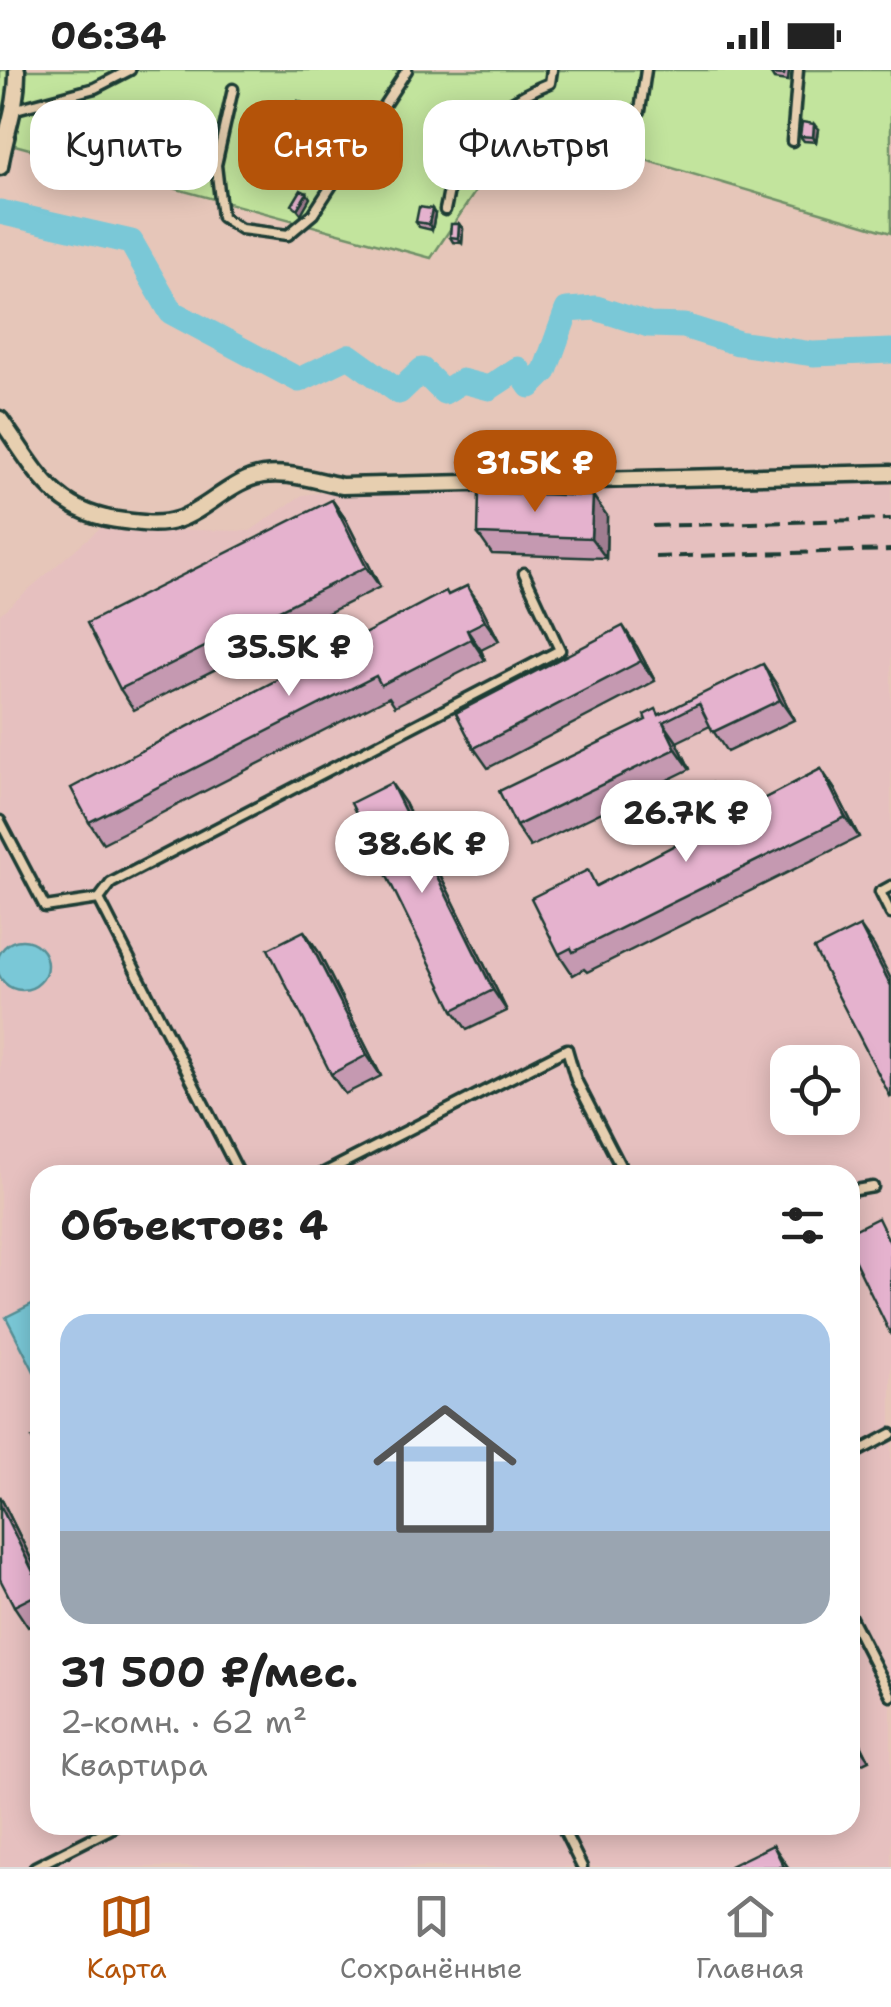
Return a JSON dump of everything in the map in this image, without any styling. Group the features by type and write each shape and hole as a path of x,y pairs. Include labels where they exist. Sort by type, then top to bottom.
{"street":[{"path":"0,167 5,131 16,109 17,70"},
{"path":"0,418 46,484 67,505 91,518 160,524 195,512 250,478 282,474 342,486 891,473"}],"lane":[{"path":"16,109 95,88 130,70"},
{"path":"234,89 216,165 222,217 240,229 288,235 313,214 408,70"},
{"path":"445,210 458,154 488,122 530,91 550,84 552,70"},
{"path":"642,100 646,70"},
{"path":"792,141 798,70"},
{"path":"0,821 45,908 99,899 111,883 560,650 524,573"},
{"path":"891,886 880,892 891,914"},
{"path":"99,899 235,1165"},
{"path":"340,1165 567,1049 576,1080 621,1165"},
{"path":"860,1189 873,1187"},
{"path":"860,1451 891,1434"},
{"path":"860,1636 891,1696"},
{"path":"35,1867 98,1835"},
{"path":"565,1835 582,1867"}],"shaded area":[{"path":"891,481 891,1867 0,1867 0,614 100,528 250,531 302,495 342,490"}],"green space":[{"path":"0,70 891,70 891,233 645,160 645,100 423,100 423,190 476,190 431,258 181,190 218,190 218,100 30,100 30,149 0,141"}],"water":[{"path":"12,942 32,942 45,955 45,975 32,988 12,988 -1,975 -1,955"},
{"path":"30,1305 30,1364 6,1317"}],"building":[{"path":"802,122 814,124 813,137 800,136"},
{"path":"301,190 307,193 297,209 292,205"},
{"path":"419,207 432,209 429,224 416,222"},
{"path":"451,224 459,224 458,238 450,237"},
{"path":"479,492 593,496 591,538 478,534"},
{"path":"332,500 366,567 120,689 87,623"},
{"path":"467,586 485,621 467,630 471,639 381,685 376,676 89,822 71,788 446,591 448,595"},
{"path":"623,626 641,661 474,748 456,713"},
{"path":"763,664 780,700 713,732 699,704 663,722 676,749 516,826 499,791 646,720 644,715 656,709 659,715"},
{"path":"821,769 845,817 573,952 571,948 559,954 531,898 588,870 596,886"},
{"path":"391,783 493,990 453,1010 351,803"},
{"path":"712,783 720,800 681,819 673,802"},
{"path":"860,926 891,986 891,1098 814,949"},
{"path":"304,931 367,1055 331,1074 268,949"},
{"path":"878,1218 891,1245 891,1335 860,1271 860,1227"},
{"path":"0,1505 30,1566 30,1598 14,1606 0,1579"},
{"path":"773,1845 784,1867 730,1866"}],"waterway":[{"path":"0,212 131,242 171,312 299,380 349,356 399,392 422,370 444,392 462,381 489,388 518,369 530,386 545,371 567,310 596,308 649,325 684,326 738,343 813,354 891,351"}],"railway":[{"path":"652,526 891,519"},
{"path":"655,557 891,550"}]}
